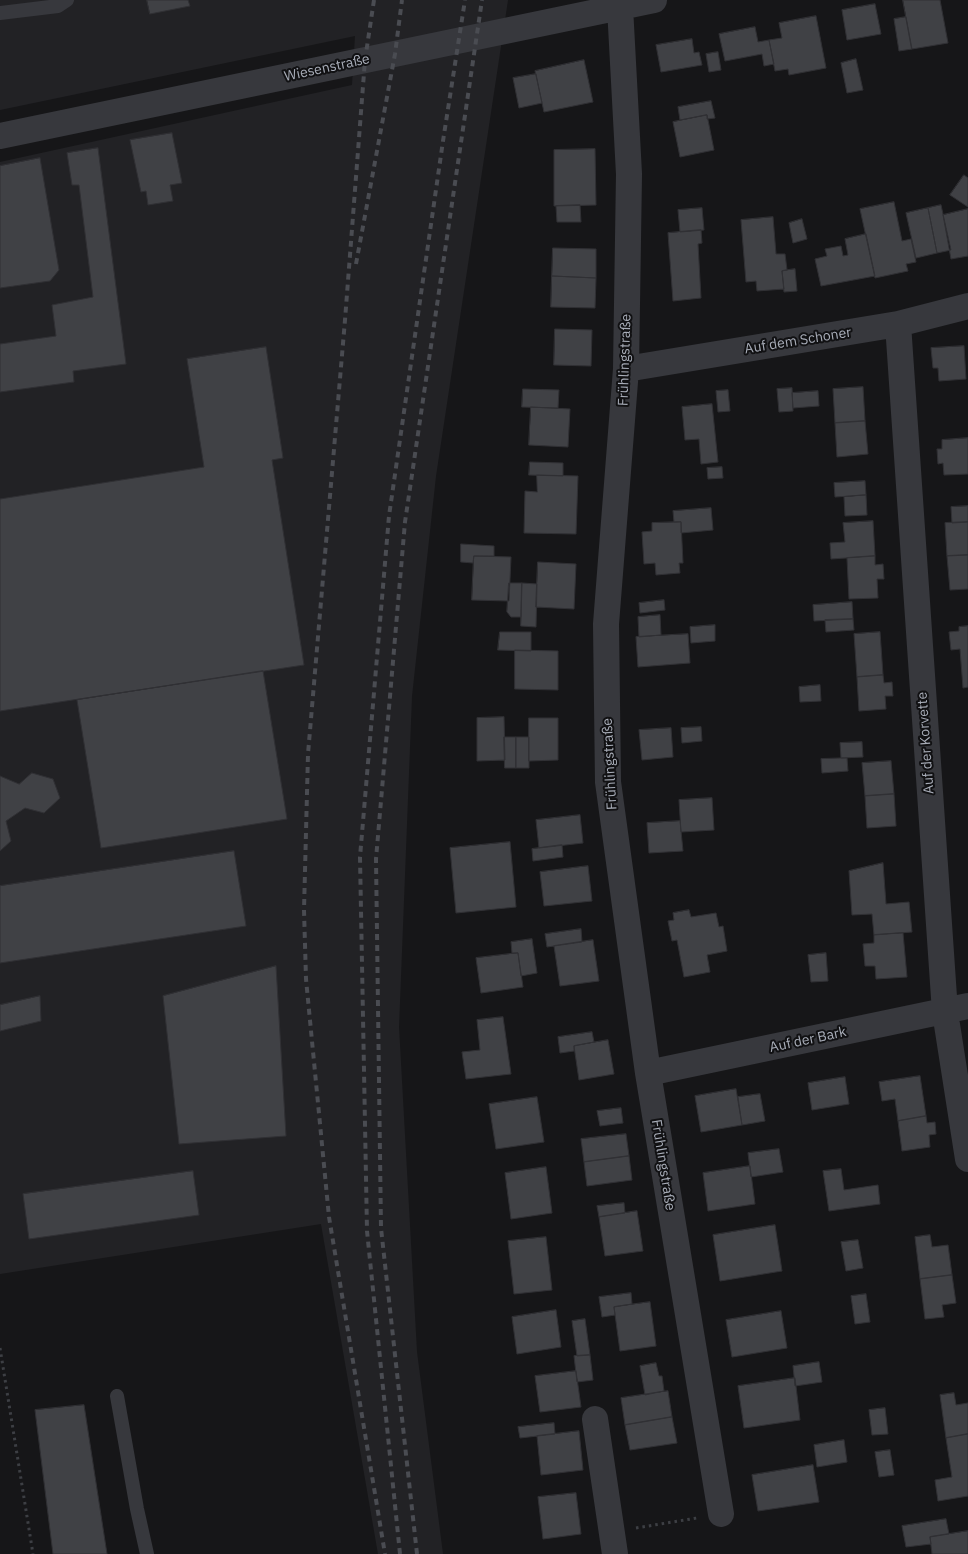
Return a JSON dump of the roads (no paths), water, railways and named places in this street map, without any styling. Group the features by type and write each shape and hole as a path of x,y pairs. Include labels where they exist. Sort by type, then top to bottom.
{"street":[{"name":"Wiesenstraße","path":"0,136 654,0"},
{"name":"Frühlingstraße","path":"620,7 629,174 626,369 606,624 608,782 648,1073 721,1514"},
{"name":"Auf dem Schoner","path":"626,369 898,324 968,306"},
{"name":"Auf der Korvette","path":"898,324 968,1160"},
{"name":"Auf der Bark","path":"648,1073 956,1009"},
{"path":"595,1419 613,1543"}],"lane":[{"path":"0,13 58,6 67,0"},
{"path":"117,1396 137,1509 148,1554"}],"railway":[{"path":"374,0 365,60 308,754 304,910 306,979 329,1217 385,1554"},
{"path":"356,264 395,54 402,0"},
{"path":"400,1554 367,1231 360,857 389,516 465,0"},
{"path":"417,1554 381,1228 376,859 405,522 482,0"}]}
